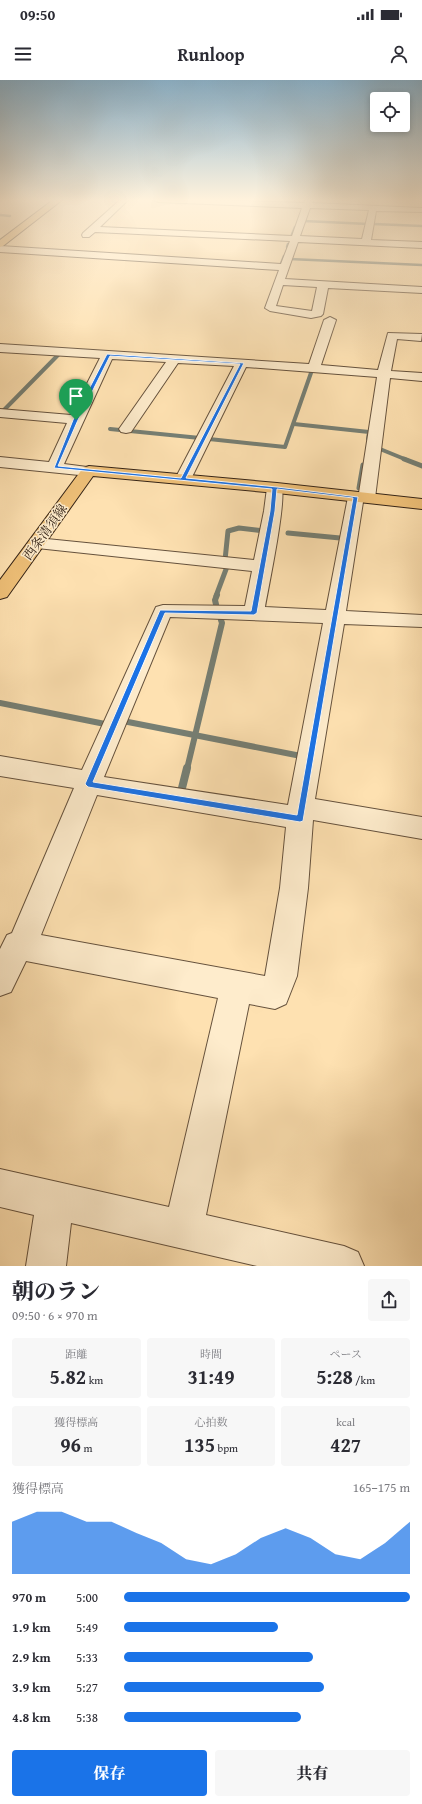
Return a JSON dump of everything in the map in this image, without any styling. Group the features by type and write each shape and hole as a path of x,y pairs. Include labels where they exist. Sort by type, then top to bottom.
{"main road":[{"path":"89,471 275,488 422,504"},
{"name":"西条清須線","path":"0,593 89,471"}],"street":[{"path":"87,255 166,260 209,259 284,267"},
{"path":"166,260 169,255"},
{"path":"289,255 270,308 311,316 317,314 323,285"},
{"path":"280,282 422,290"},
{"path":"314,368 330,320"},
{"path":"0,981 18,945 275,993 281,976 294,888 300,813 334,617 362,498 392,335 421,337"},
{"path":"3,351 108,355 242,363 422,378"},
{"path":"55,468 76,420 108,355"},
{"path":"126,429 174,359"},
{"path":"183,479 242,363"},
{"path":"0,413 76,420"},
{"path":"0,462 89,471"},
{"path":"254,613 273,511 275,488"},
{"path":"37,543 262,566"},
{"path":"22,946 162,611 422,620"},
{"path":"0,766 89,783 300,813 422,828"},
{"path":"183,1230 237,986"},
{"path":"0,1188 55,1202 344,1266"},
{"path":"46,1266 55,1202"}],"waterway":[{"path":"280,266 284,256"},
{"path":"290,259 422,265"},
{"path":"0,411 3,411 59,354"},
{"path":"209,439 285,447 312,370"},
{"path":"294,424 369,432 368,439"},
{"path":"110,429 200,438"},
{"path":"380,449 407,460"},
{"path":"404,459 422,466"},
{"path":"359,488 363,465"},
{"path":"225,560 228,531 239,528 264,531"},
{"path":"288,533 340,538"},
{"path":"216,596 228,564"},
{"path":"217,595 215,600 217,609"},
{"path":"195,735 222,623 221,620"},
{"path":"0,703 105,724"},
{"path":"123,721 195,735"},
{"path":"187,769 195,735"},
{"path":"195,735 301,756"},
{"path":"181,792 187,768"}],"route":[{"path":"108,355 242,363 183,479 277,488 356,497 300,818 88,784 162,611 254,613 273,511 275,488 55,468 76,420 108,355"}]}
